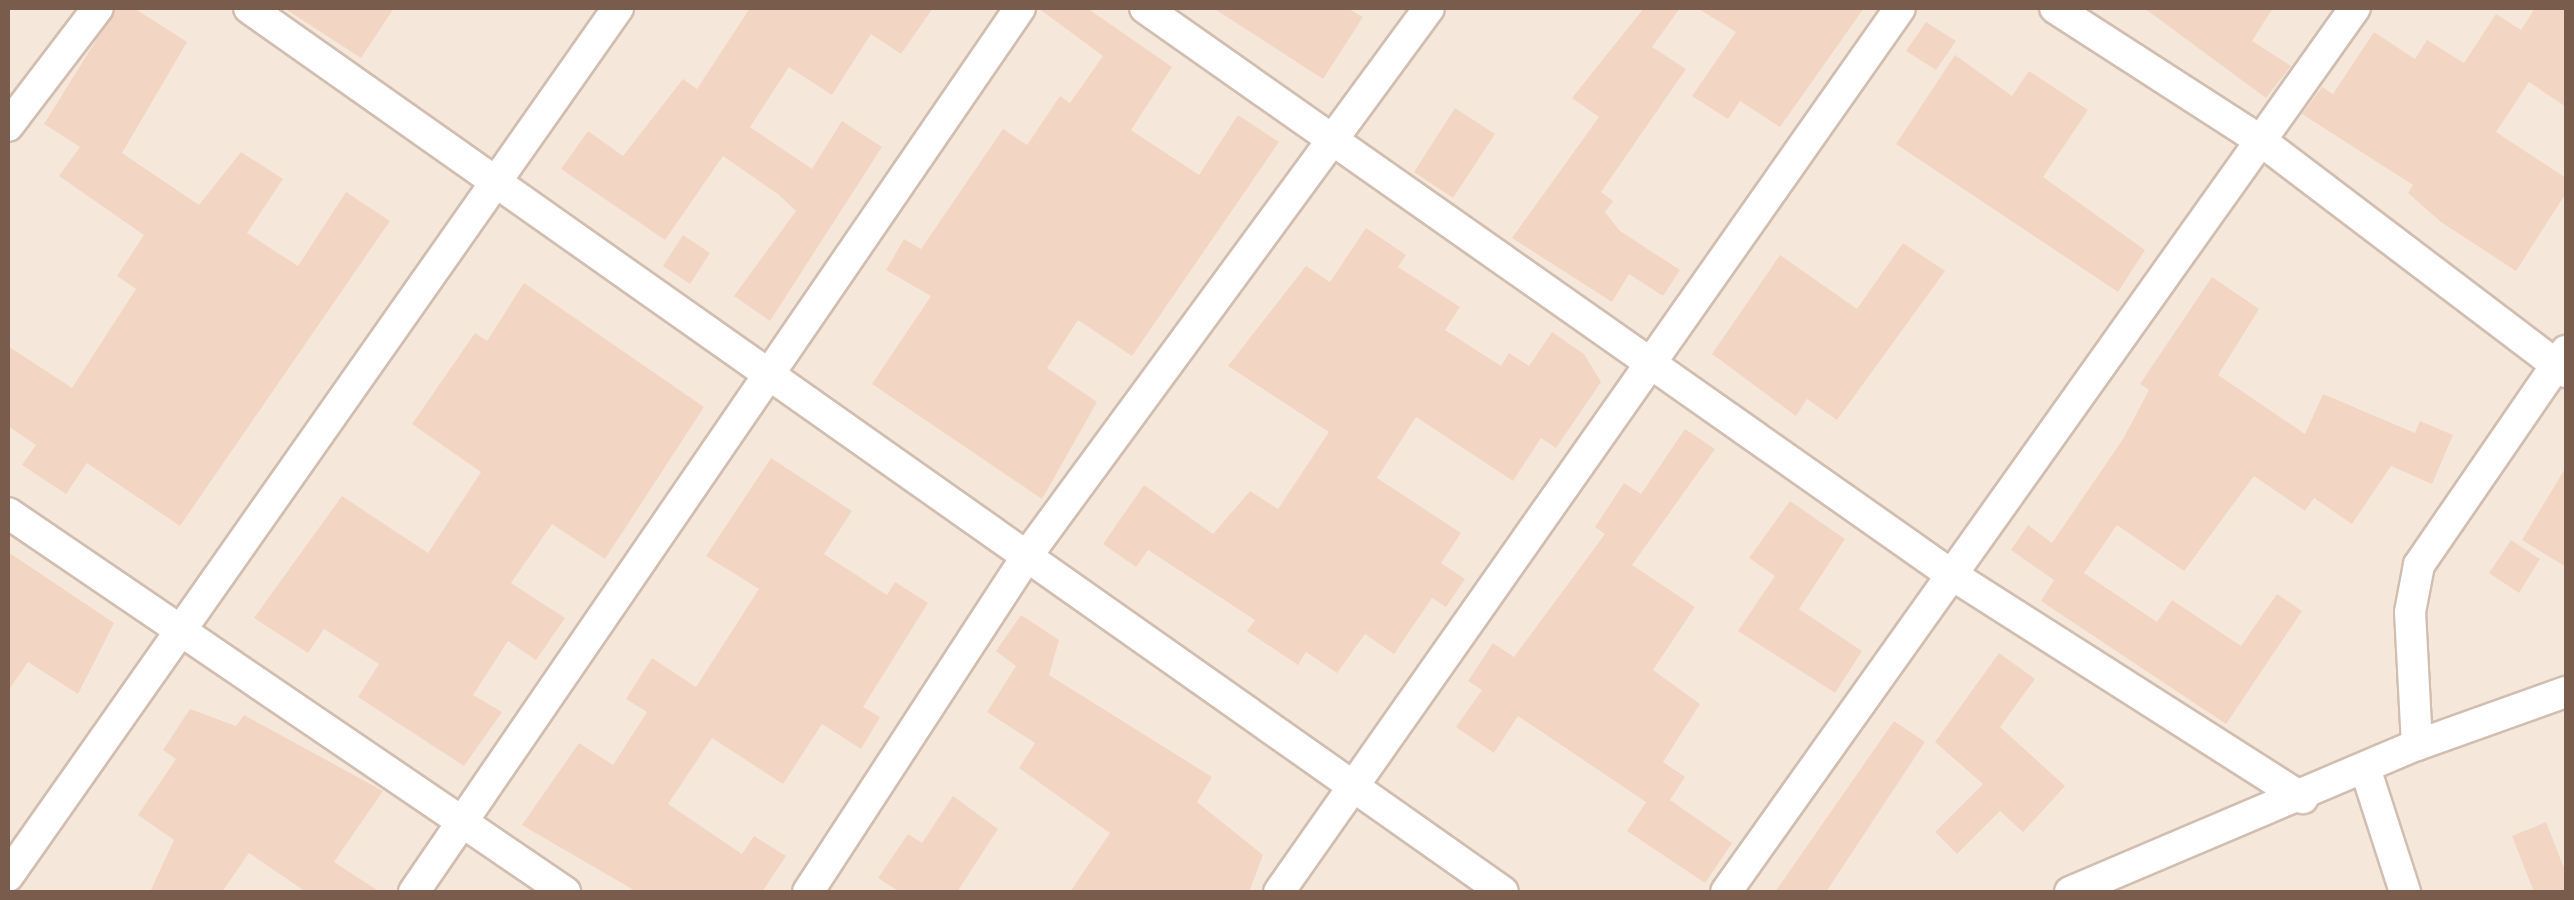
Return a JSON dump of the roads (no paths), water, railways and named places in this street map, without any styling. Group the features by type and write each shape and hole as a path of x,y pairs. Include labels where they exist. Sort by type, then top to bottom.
{"street":[{"path":"8,126 98,8"},
{"path":"249,8 769,370 1026,558 1503,892"},
{"path":"8,876 618,8"},
{"path":"414,892 466,822 769,370 1020,8"},
{"path":"1146,8 1946,571 2303,798"},
{"path":"808,892 1026,558 1327,137 1428,8"},
{"path":"1279,892 1900,8"},
{"path":"2055,8 2260,140 2563,362 2419,565 2410,612 2417,744"},
{"path":"1726,892 1946,571 2355,8"},
{"path":"8,513 565,892"},
{"path":"2070,892 2303,798 2417,744 2566,692"},
{"path":"2365,768 2405,892"}]}
